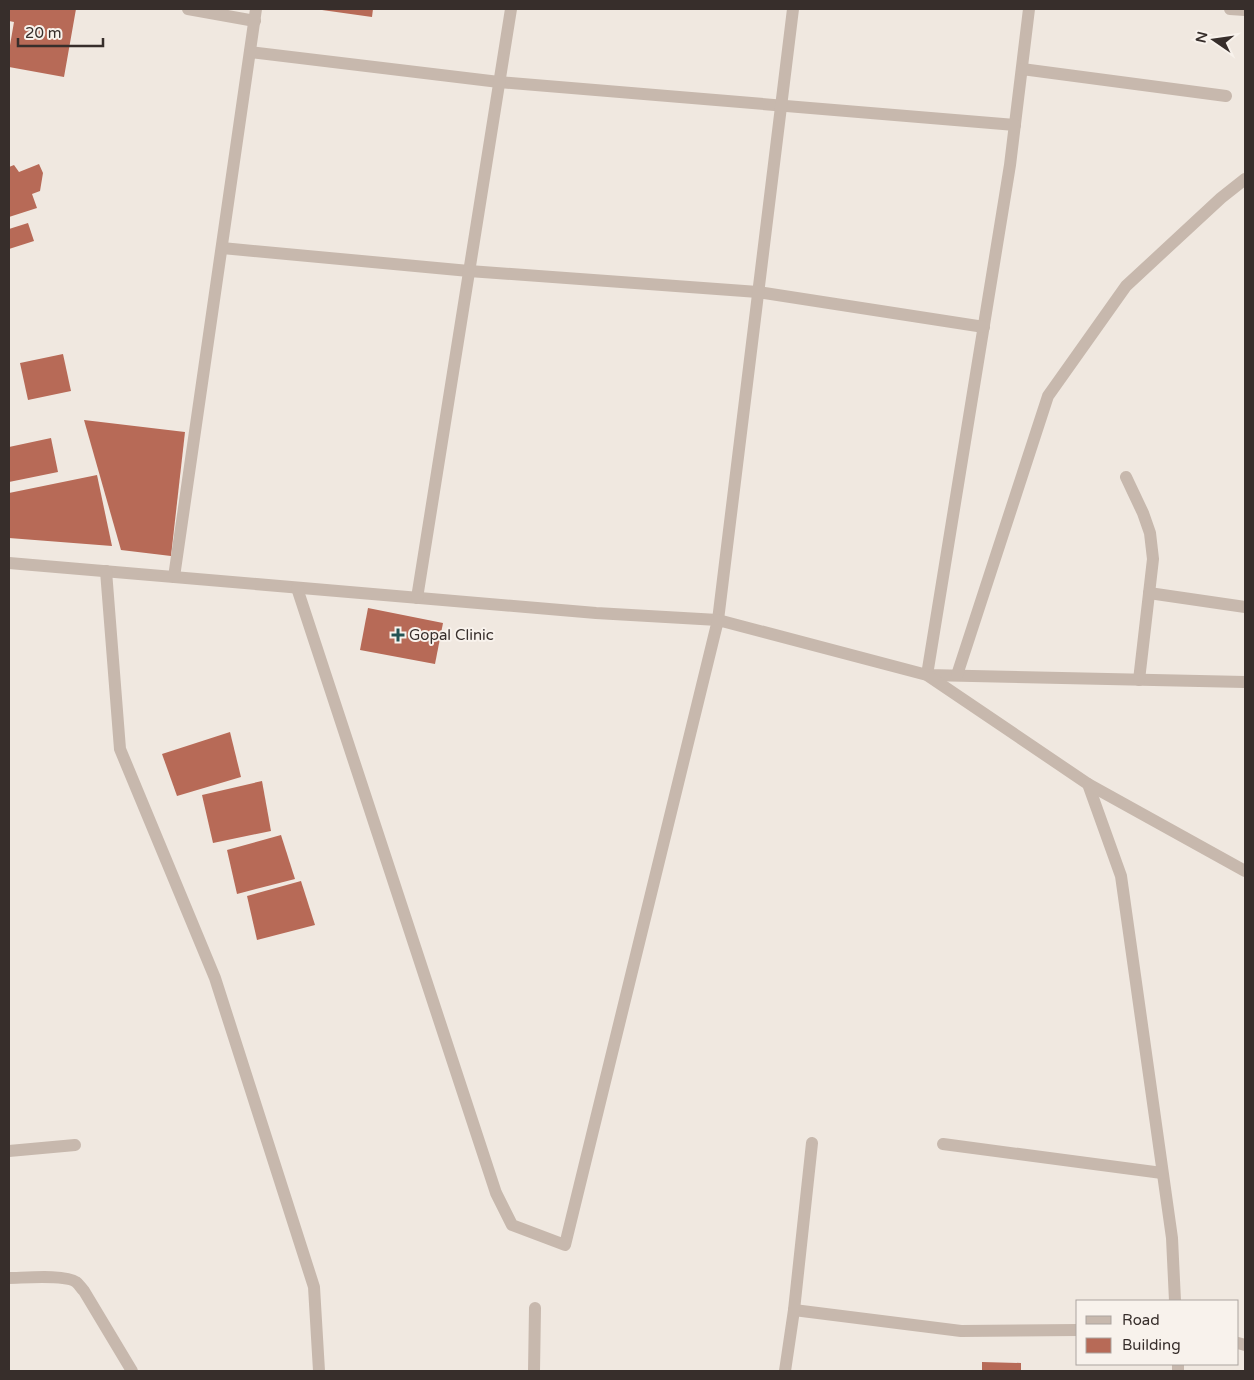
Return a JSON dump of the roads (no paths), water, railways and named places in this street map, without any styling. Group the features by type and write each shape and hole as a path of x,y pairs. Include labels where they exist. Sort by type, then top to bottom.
{"street":[{"path":"174,577 256,15 188,9"},
{"path":"417,598 511,9"},
{"path":"298,588 496,1193 512,1225 565,1245 718,620 792,9"},
{"path":"927,675 1010,165 1029,9"},
{"path":"1230,9 1245,10"},
{"path":"250,52 499,82 1015,125"},
{"path":"1022,69 1226,96"},
{"path":"957,675 1048,396 1126,286 1221,198 1245,179"},
{"path":"222,248 469,272 758,292 984,326"},
{"path":"1126,477 1150,533 1153,559 1139,680"},
{"path":"9,563 596,613 718,620 927,675 1245,682"},
{"path":"106,571 120,749 214,978 314,1287 319,1371"},
{"path":"1149,593 1245,607"},
{"path":"927,675 1088,784 1245,871"},
{"path":"1088,784 1121,876 1172,1238 1175,1300"},
{"path":"785,1371 794,1310 812,1143"},
{"path":"9,1151 75,1144"},
{"path":"943,1144 1162,1173"},
{"path":"9,1278 66,1278 76,1282 84,1291 132,1371"},
{"path":"534,1371 535,1308"},
{"path":"794,1310 961,1331 1076,1330"}],"place":[{"name":"Gopal Clinic","path":"398,635"}]}
